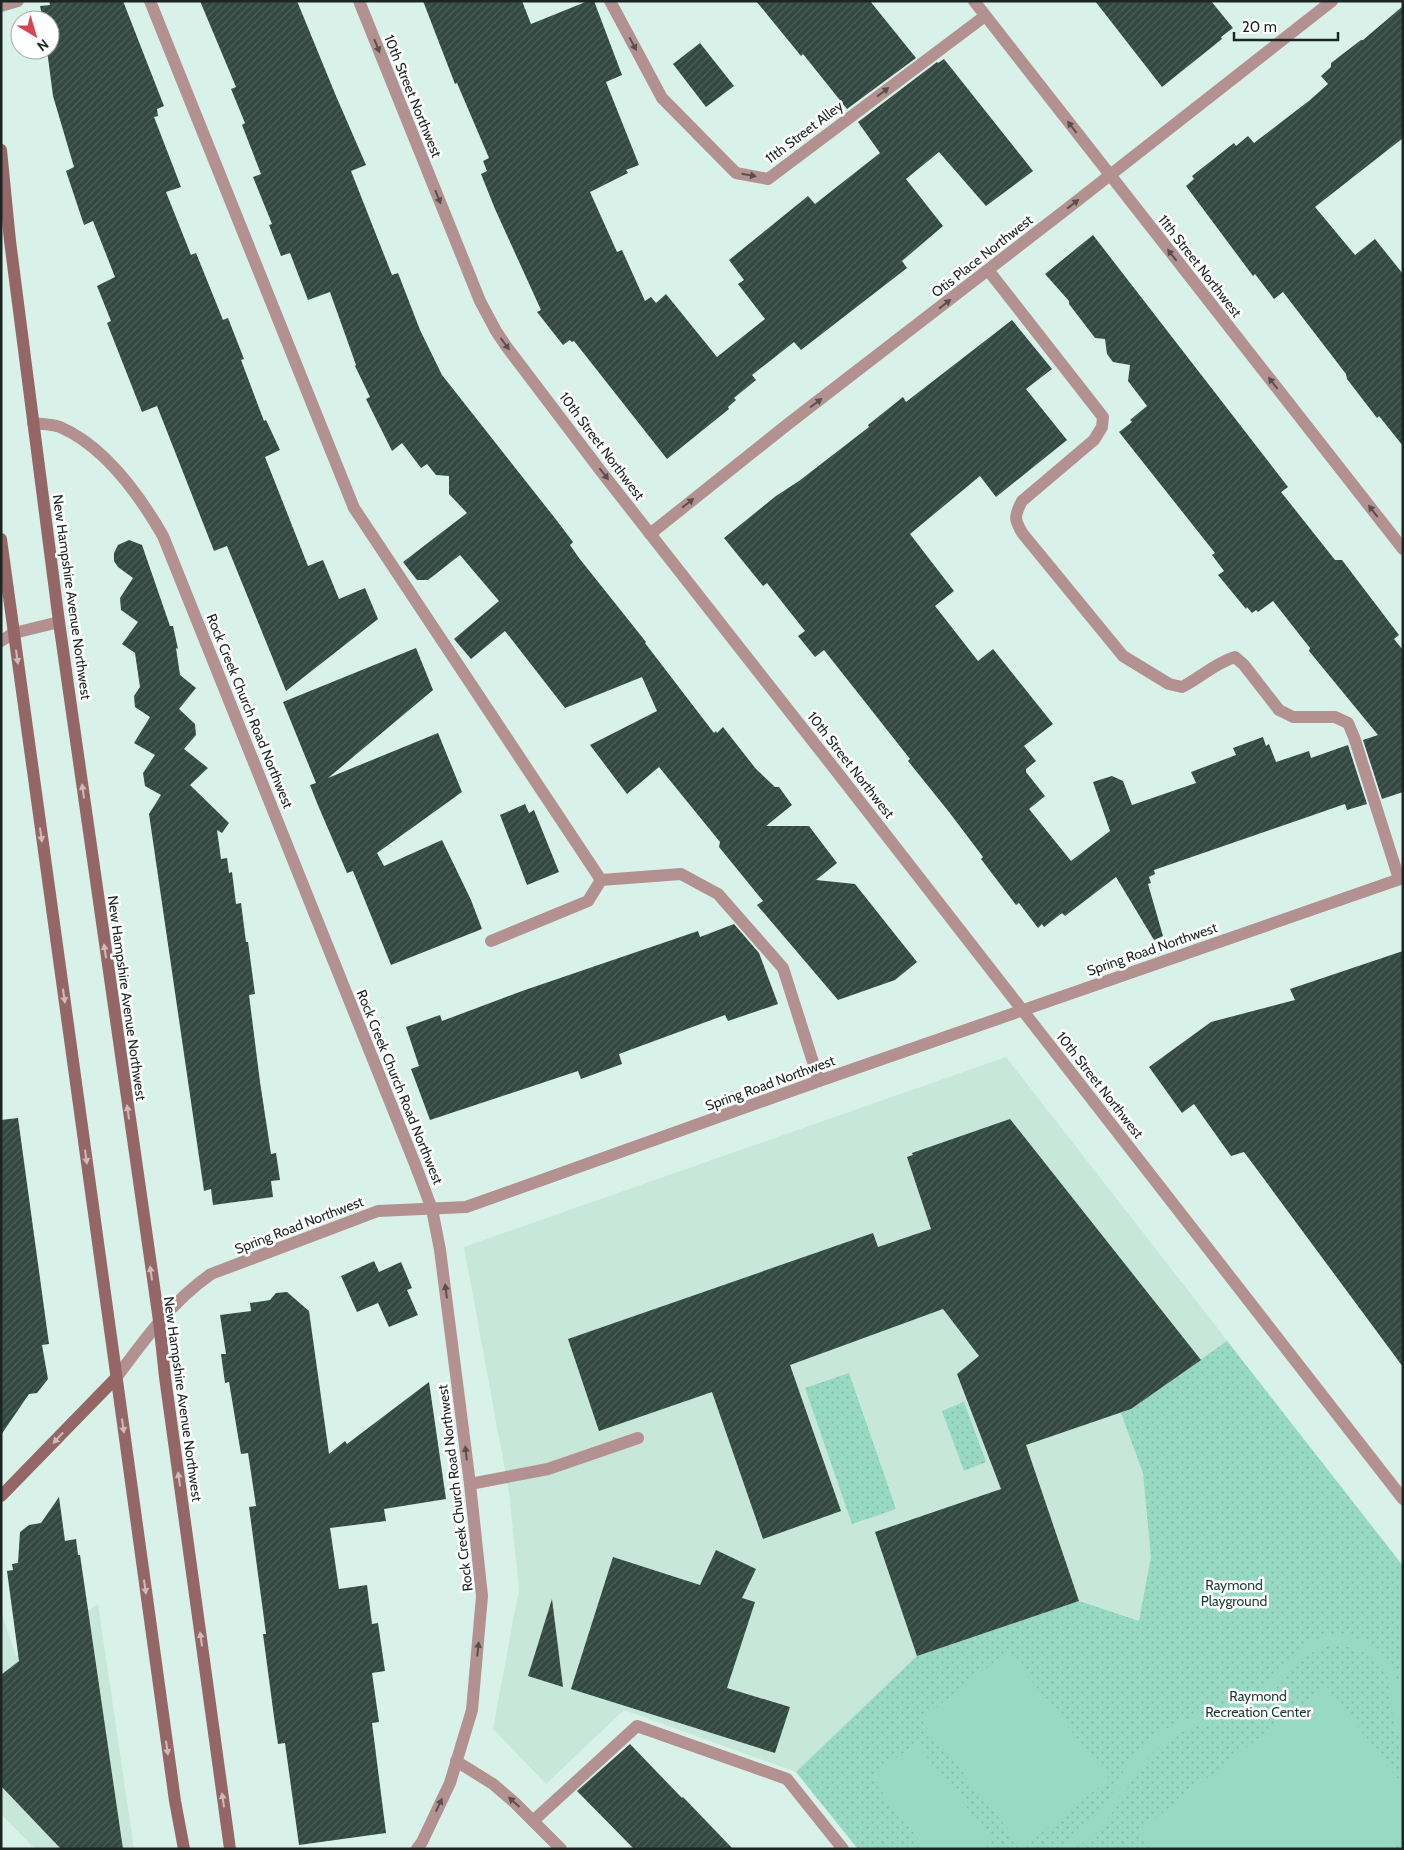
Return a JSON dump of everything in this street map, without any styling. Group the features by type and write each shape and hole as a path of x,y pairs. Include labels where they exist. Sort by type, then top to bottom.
{"main road":[{"name":"New Hampshire Avenue Northwest","path":"1,150 10,241 59,622 159,1321 165,1377 230,1849"},
{"path":"1,539 116,1378 175,1800 184,1849"},
{"path":"1,1496 116,1378"}],"street":[{"path":"1,6 18,1"},
{"path":"150,1 354,508 602,880"},
{"name":"10th Street Northwest","path":"359,1 480,301 506,346 650,534 1403,1499"},
{"name":"11th Street Alley","path":"610,1 662,98 736,173 768,179 985,16"},
{"name":"11th Street Northwest","path":"974,1 1403,549"},
{"name":"Otis Place Northwest","path":"650,534 1110,175 1328,2"},
{"path":"988,270 1103,417 1102,427 1094,440 1022,501 1016,511 1016,523 1023,534 1123,656 1170,684 1182,687 1222,661 1235,657 1244,665 1279,710 1294,717 1335,718 1348,723 1401,878"},
{"name":"Rock Creek Church Road Northwest","path":"33,423 58,426 73,434 98,453 133,489 163,536 416,1164 432,1209 440,1250 470,1484 482,1596 472,1710 450,1783 417,1849"},
{"path":"1,640 14,633 59,622"},
{"path":"602,880 681,874 718,894 783,968 819,1081"},
{"name":"Spring Road Northwest","path":"116,1378 159,1321 202,1280 211,1274 378,1211 466,1207 819,1081 1401,878"},
{"path":"490,941 588,901 602,880"},
{"path":"470,1484 548,1469 638,1438"},
{"path":"533,1821 637,1726 787,1780 843,1849"},
{"path":"456,1761 493,1784 561,1849"}],"shaded area":[{"path":"1006,1057 1403,1566 1403,1849 858,1849 796,1772 624,1710 546,1784 493,1729 519,1589 509,1492 464,1247"},
{"path":"98,1604 134,1849 35,1849 1,1814 1,1612 16,1656"}],"green space":[{"name":"Raymond Recreation Center","path":"1227,1341 1403,1566 1403,1849 858,1849 796,1772 917,1656 1079,1601 1139,1621 1151,1557 1143,1473 1121,1413 1131,1409"},
{"path":"849,1373 896,1509 852,1524 805,1388"},
{"path":"964,1402 986,1462 964,1471 942,1411"},
{"path":"1330,1635 1353,1637 1370,1644 1383,1654 1392,1667 1398,1682 1403,1719 1403,1739 1394,1721 1385,1670 1378,1662 1356,1649 1348,1647 1331,1646 1317,1650 1304,1658 1271,1694 1246,1714 1230,1720 1191,1728 1163,1743 1143,1764 1113,1812 1099,1828 1075,1849 1057,1849 1094,1817 1109,1799 1128,1763 1157,1734 1180,1721 1199,1715 1227,1711 1245,1702 1266,1686 1297,1650 1313,1640"},
{"path":"1008,1651 1109,1779 1023,1848 921,1720"},
{"path":"1326,1686 1403,1785 1403,1837 1387,1849 1153,1849 1139,1831"},
{"path":"916,1743 992,1839 980,1849 926,1849 871,1778"}],"building":[{"path":"49,1 123,1 164,106 157,109 158,116 154,117 181,187 166,192 191,255 196,253 223,320 228,318 244,359 241,360 264,421 266,420 280,450 265,457 308,566 323,560 339,599 365,588 378,619 286,691 227,546 214,551 157,406 142,412 107,323 111,321 97,286 115,277 93,221 84,225 66,171 74,167 53,96 48,60 60,60 60,10 41,10 40,6 50,5"},
{"path":"200,1 297,1 366,165 351,171 392,275 398,273 420,330 442,375 573,542 570,545 579,558 646,642 714,733 716,731 717,733 723,727 756,769 775,787 779,787 792,805 766,826 809,826 837,863 816,880 855,884 917,962 895,980 838,1000 757,905 763,901 719,847 720,842 659,767 627,794 590,745 657,711 642,677 565,708 505,631 471,659 454,639 499,601 460,555 428,580 417,580 403,562 467,513 449,494 449,476 436,475 427,464 421,468 402,443 392,451 366,399 370,397 355,366 330,292 308,300 290,253 281,256 269,225 272,224 253,177 261,174 242,125 245,123 231,89 236,87"},
{"path":"423,1 522,1 531,24 588,1 594,1 622,75 606,82 639,165 626,170 628,173 590,192 617,252 622,250 645,301 651,297 656,303 666,294 717,357 765,319 738,284 744,280 729,260 808,196 815,204 880,153 858,122 937,62 944,59 1033,171 986,206 939,152 906,179 943,226 902,261 907,268 801,350 794,342 752,375 756,380 734,398 736,400 728,407 729,409 667,459 574,341 570,340 563,345 537,312 541,310 481,174 487,171 483,161 489,158 457,83 455,84"},
{"path":"756,1 870,1 916,58 847,109 803,54 801,56"},
{"path":"1095,1 1211,1 1233,28 1162,87"},
{"path":"1403,6 1403,138 1315,207 1355,255 1375,239 1403,274 1403,446 1379,416 1377,418 1283,292 1274,299 1255,274 1253,276 1186,186 1194,179 1192,176 1234,143 1236,146 1248,136 1254,143 1310,100 1328,84 1321,76 1331,67 1331,63 1363,40"},
{"path":"700,43 734,86 706,107 673,64"},
{"path":"1093,235 1288,487 1281,492 1335,560 1342,560 1399,635 1394,639 1403,650 1403,792 1382,799 1363,740 1378,735 1309,651 1310,648 1273,601 1258,612 1256,610 1252,613 1247,607 1246,609 1218,575 1224,571 1212,555 1215,553 1119,432 1132,422 1130,420 1147,406 1128,381 1130,365 1113,362 1107,354 1105,339 1095,338 1069,304 1069,301 1045,274"},
{"path":"1012,320 1052,369 1026,389 1067,440 996,497 980,476 910,534 954,591 935,606 978,661 993,649 1053,724 1024,746 1036,761 1026,769 1026,772 1045,796 1029,809 1071,861 1110,831 1093,782 1112,776 1123,781 1132,805 1196,783 1191,772 1236,755 1233,748 1263,737 1266,746 1269,744 1276,762 1309,751 1311,758 1348,745 1367,804 1347,810 1345,804 1154,870 1155,874 1149,877 1151,883 1148,884 1163,936 1154,940 1116,877 1065,916 1062,913 1044,927 1042,924 1038,928 1019,903 1016,905 981,859 983,857 908,761 910,759 824,650 815,657 798,636 805,631 767,583 763,586 724,538 776,496 799,481 869,427 868,425 903,397 906,402"},
{"path":"129,540 142,545 170,626 173,626 178,649 176,648 180,675 196,688 179,709 195,724 196,735 184,749 208,768 190,785 229,823 222,833 217,830 221,859 227,858 229,873 232,872 236,904 241,903 246,942 248,942 255,994 249,995 260,1082 271,1154 276,1153 280,1180 271,1181 273,1197 213,1205 211,1189 204,1191 149,814 161,795 145,786 143,773 155,755 134,743 150,717 135,707 134,696 140,687 135,653 122,644 138,622 121,610 120,598 133,578 118,567 114,561 114,553 118,545"},
{"path":"416,648 433,690 328,778 438,733 462,792 377,853 384,866 442,840 471,900 482,929 391,965 353,871 347,873 317,803 310,785 316,783 283,702"},
{"path":"525,804 529,813 534,810 559,872 527,885 500,815"},
{"path":"734,924 759,953 778,1004 728,1021 725,1015 619,1054 622,1064 581,1079 578,1071 430,1120 411,1069 419,1066 406,1027 440,1015 442,1021 525,990 698,931 700,937"},
{"path":"1403,951 1403,1367 1244,1152 1231,1156 1194,1104 1182,1113 1149,1067 1211,1022 1295,1000 1290,989"},
{"path":"18,1118 49,1344 42,1345 48,1379 37,1393 29,1394 1,1435 1,1120"},
{"path":"1010,1119 1201,1360 1131,1409 1026,1445 1079,1601 917,1656 875,1532 1001,1489 957,1374 979,1356 943,1309 790,1365 841,1511 763,1539 712,1392 599,1431 568,1339 873,1233 878,1247 931,1229 907,1157 913,1155 912,1153"},
{"path":"374,1261 379,1272 401,1262 412,1288 407,1290 418,1315 389,1327 378,1303 357,1312 341,1276"},
{"path":"287,1292 309,1311 329,1454 345,1441 347,1444 429,1382 446,1499 384,1509 386,1521 330,1528 339,1589 367,1585 372,1624 378,1623 385,1671 372,1673 379,1722 372,1723 386,1833 299,1845 285,1743 278,1744 263,1634 266,1634 249,1507 256,1506 248,1453 241,1454 229,1382 225,1383 221,1354 226,1354 220,1315 251,1311 250,1303 270,1300 276,1293"},
{"path":"59,1497 65,1541 76,1539 78,1555 80,1555 123,1849 61,1849 1,1786 1,1675 19,1661 7,1571 13,1570 12,1564 18,1563 20,1532 29,1525 41,1523"},
{"path":"716,1550 756,1569 742,1598 755,1602 727,1688 790,1707 775,1753 571,1689 613,1557 700,1585"},
{"path":"552,1599 563,1687 528,1676"},
{"path":"630,1744 733,1849 634,1849 577,1791"}],"park label":[{"name":"Raymond Playground","path":"1234,1594"}]}
